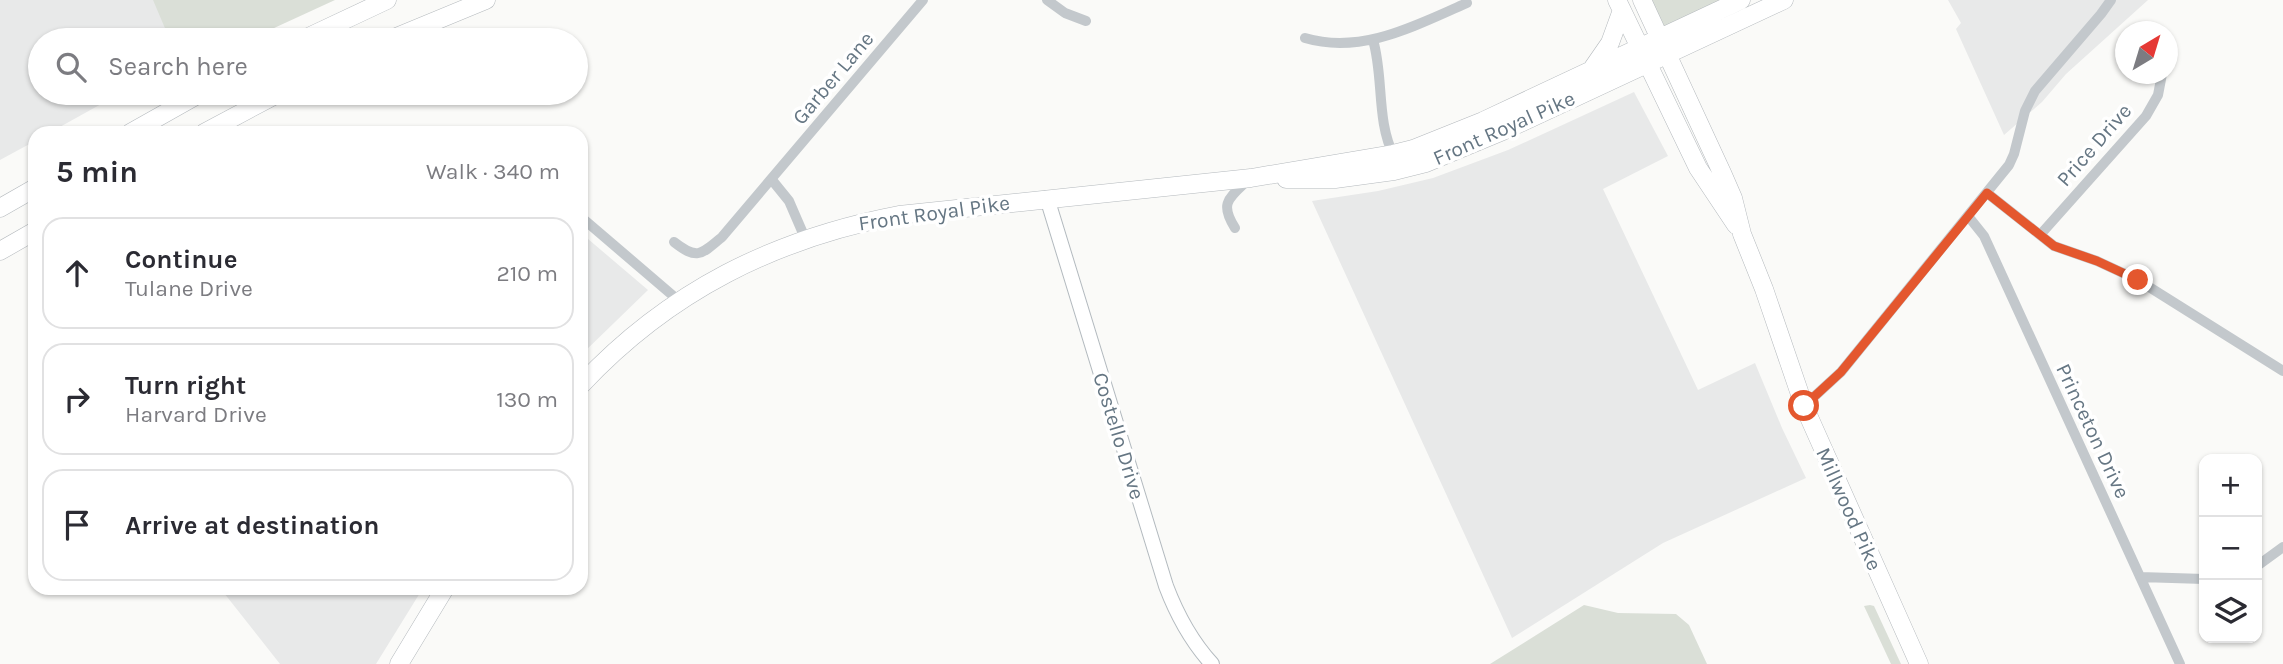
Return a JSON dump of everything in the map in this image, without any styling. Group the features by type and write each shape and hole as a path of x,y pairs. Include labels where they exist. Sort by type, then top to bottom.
{"highway":[{"path":"328,28 387,0"},
{"path":"418,28 486,0"},
{"name":"Millwood Pike","path":"1642,0 1733,198 1742,234 1804,406 1919,664"},
{"path":"1663,46 1741,0"},
{"path":"1663,46 1784,0"},
{"path":"1592,70 1610,43 1620,5"},
{"name":"Millwood Pike","path":"1620,5 1698,168 1742,234"},
{"name":"Front Royal Pike","path":"1251,178 1335,179 1426,163 1472,145 1663,46"},
{"name":"Front Royal Pike","path":"588,378 619,347 678,300 728,271 805,238 899,215 1251,178 1393,154 1458,132 1592,70 1644,55"},
{"path":"142,126 180,105"},
{"path":"217,126 256,105"},
{"path":"0,208 28,192"},
{"path":"0,251 28,234"},
{"path":"399,664 441,595"}],"street":[{"name":"Garber Lane","path":"674,242 689,254 700,254 722,237 923,0"},
{"path":"1046,0 1065,13 1086,21"},
{"path":"1804,406 1841,372 2009,165 2025,111 2035,91 2111,0"},
{"path":"1305,38 1321,43 1373,40 1413,27 1467,3"},
{"path":"1373,40 1379,68 1385,131 1393,154 1404,169"},
{"name":"Price Drive","path":"2040,234 2146,116 2158,95 2160,84"},
{"path":"1235,228 1226,215 1227,205 1233,194 1251,178"},
{"path":"772,180 793,208 805,238"},
{"path":"1987,193 2054,246 2097,261 2138,280 2283,371"},
{"name":"Costello Drive","path":"1047,198 1169,595 1188,633 1212,664"},
{"name":"Princeton Drive","path":"1968,216 1984,236 2180,664"},
{"path":"588,223 678,300"},
{"path":"2262,562 2283,547"},
{"path":"2140,577 2199,579"}],"shaded area":[{"path":"0,0 157,0 170,28 28,28 28,105 99,105 62,126 28,126 28,145 0,160"},
{"path":"153,0 335,0 274,28 165,28"},
{"path":"1650,0 1729,0 1665,27"},
{"path":"1948,0 2148,0 2125,21 2115,21 2115,30 2066,74 2042,102 2004,135 1956,29 1961,23"},
{"path":"1634,92 1668,156 1603,189 1698,390 1755,363 1806,478 1663,543 1512,638 1312,201 1378,191 1433,178 1508,150"},
{"path":"588,239 648,290 588,348"},
{"path":"226,595 419,595 376,664 280,664"},
{"path":"1584,605 1618,613 1676,614 1689,625 1707,664 1490,664"},
{"path":"1864,606 1874,606 1901,664 1891,664"}],"route":[{"path":"1804,406 1841,372 1987,193 2054,246 2097,261 2138,280"}]}
